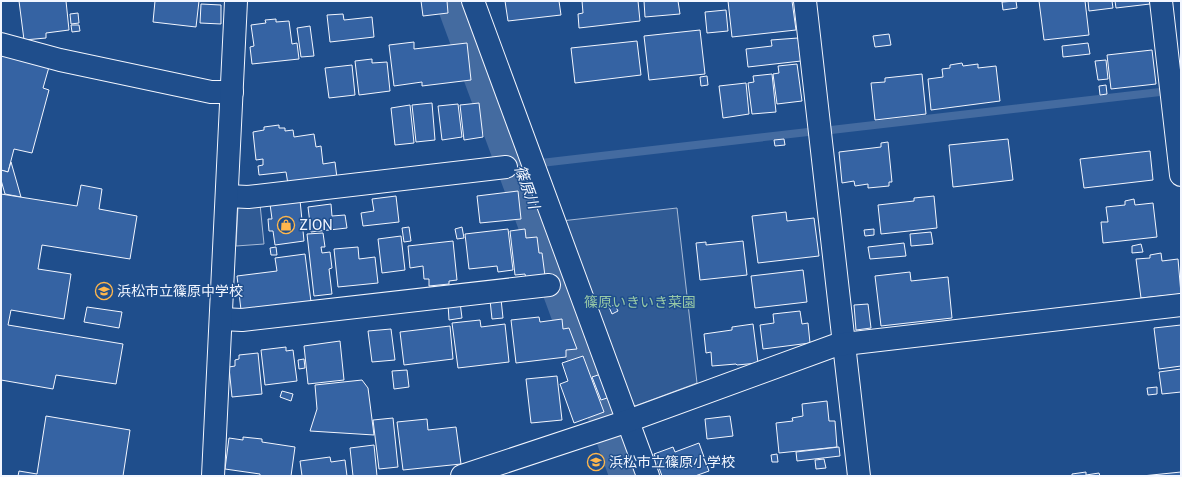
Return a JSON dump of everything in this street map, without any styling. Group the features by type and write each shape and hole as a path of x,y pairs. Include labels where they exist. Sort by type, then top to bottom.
{"street":[{"path":"213,476 236,1"},
{"path":"473,1 619,424 648,476"},
{"path":"805,1 859,476"},
{"path":"1161,1 1181,175"},
{"path":"1,44 60,60 210,92 232,92"},
{"path":"227,196 248,197 506,167"},
{"path":"221,319 242,320 549,285"},
{"path":"462,476 619,424 836,344 1181,305"}],"shaded area":[{"path":"260,204 264,244 236,246 238,207"},
{"name":"篠原いきいき菜園","path":"677,208 697,383 635,406 627,403 561,221"}],"building":[{"path":"19,1 66,1 69,30 46,33 46,38 24,40"},
{"path":"155,1 199,1 196,27 153,22"},
{"path":"421,1 447,1 448,13 423,16"},
{"path":"505,1 559,1 561,15 508,21"},
{"path":"582,1 638,1 640,21 579,28 578,14 583,13"},
{"path":"644,1 678,1 680,14 645,17"},
{"path":"728,1 792,1 796,30 732,37"},
{"path":"1016,1 1017,8 1003,10 1002,2"},
{"path":"1039,1 1085,1 1089,35 1044,40"},
{"path":"1088,1 1112,1 1113,8 1089,11"},
{"path":"1115,1 1149,1 1150,4 1116,8"},
{"path":"201,4 221,5 221,24 200,23"},
{"path":"726,10 728,31 707,33 705,12"},
{"path":"78,13 79,23 71,24 70,14"},
{"path":"343,14 344,20 372,17 374,37 330,42 327,15"},
{"path":"276,19 276,22 289,21 292,44 297,43 299,59 252,64 250,47 254,46 251,25 266,23 265,20"},
{"path":"71,25 79,25 80,31 72,32"},
{"path":"310,26 314,56 301,57 297,28"},
{"path":"700,30 705,74 649,80 644,36"},
{"path":"889,34 891,45 875,47 873,36"},
{"path":"798,38 801,61 748,67 746,49 772,46 771,40"},
{"path":"637,41 641,75 575,83 571,48"},
{"path":"414,42 414,49 467,43 471,80 422,86 422,82 394,86 389,45"},
{"path":"1088,43 1090,54 1063,57 1062,46"},
{"path":"1152,50 1156,84 1111,89 1107,55"},
{"path":"1,54 49,67 43,88 49,90 32,153 14,149 8,172 1,170"},
{"path":"372,59 372,63 387,62 390,91 359,95 355,61"},
{"path":"1106,60 1108,79 1098,80 1095,61"},
{"path":"962,63 963,66 978,64 978,68 996,66 1000,101 931,110 928,79 943,77 942,69 950,68 950,65"},
{"path":"797,64 802,101 777,104 773,74 779,73 778,66"},
{"path":"352,65 355,95 329,98 325,68"},
{"path":"772,74 776,112 752,114 748,83 754,82 753,76"},
{"path":"922,74 926,114 875,120 871,83 885,82 885,78"},
{"path":"707,76 708,85 701,86 700,77"},
{"path":"746,83 749,114 723,118 719,86"},
{"path":"1106,85 1107,94 1100,95 1099,86"},
{"path":"432,103 435,140 416,142 412,105"},
{"path":"479,103 483,137 464,140 460,105"},
{"path":"458,104 462,137 442,140 438,106"},
{"path":"410,105 414,143 395,145 391,108"},
{"path":"279,125 279,128 285,128 285,131 293,130 294,137 314,134 316,147 321,146 323,164 335,162 337,178 288,184 286,172 259,175 258,166 263,165 263,159 256,160 253,132 264,130 264,127"},
{"path":"784,139 785,145 775,146 774,140"},
{"path":"1008,139 1013,180 953,187 949,145"},
{"path":"888,142 892,182 889,182 889,186 868,188 868,184 855,186 854,181 842,183 839,152 881,147 881,143"},
{"path":"1150,151 1153,180 1084,188 1080,159"},
{"path":"11,162 21,197 5,194 1,180 1,170 8,172"},
{"path":"81,185 102,189 99,209 137,216 130,259 42,245 38,269 71,274 64,319 11,310 8,325 123,344 116,384 56,375 53,389 1,380 1,194 77,206"},
{"path":"518,191 521,219 480,223 477,196"},
{"path":"396,196 399,222 363,226 361,213 374,211 372,199"},
{"path":"934,196 937,228 881,234 878,205 914,201 914,198"},
{"path":"1134,199 1135,205 1153,203 1157,237 1103,243 1101,222 1108,222 1106,207 1125,205 1125,201"},
{"name":"ZION","path":"300,200 304,241 275,245 273,231 269,231 268,219 272,219 270,204"},
{"path":"331,204 332,216 345,215 347,228 311,232 308,207"},
{"path":"786,212 787,221 814,218 819,256 758,263 752,216"},
{"path":"409,227 411,241 404,242 402,228"},
{"path":"462,227 464,238 457,239 455,229"},
{"path":"508,229 513,270 498,272 497,266 469,269 465,234"},
{"path":"525,229 526,238 537,237 539,253 542,253 545,276 526,279 525,274 515,275 510,231"},
{"path":"874,229 874,235 865,236 864,230"},
{"path":"931,232 933,244 911,246 910,234"},
{"path":"323,233 325,247 321,247 322,253 330,252 332,268 329,269 332,294 314,296 307,234"},
{"path":"401,236 405,270 382,273 378,239"},
{"path":"453,241 457,280 449,281 449,284 429,286 429,279 424,279 423,266 410,268 408,246"},
{"path":"743,241 747,275 700,280 696,243 706,242 706,245"},
{"path":"904,243 906,256 870,259 868,247"},
{"path":"1141,244 1143,252 1132,253 1132,246"},
{"path":"276,247 277,255 271,255 270,248"},
{"path":"358,247 359,259 375,257 378,283 338,287 334,249"},
{"path":"1161,253 1162,261 1178,259 1181,294 1141,298 1136,259 1150,258 1150,255"},
{"path":"305,254 311,302 241,310 237,276 277,271 275,258"},
{"path":"803,270 807,302 755,308 751,276"},
{"path":"910,272 911,281 948,277 952,318 881,326 875,276"},
{"path":"501,299 503,318 492,319 490,300"},
{"path":"460,302 462,318 449,320 448,304"},
{"path":"868,304 871,328 856,330 854,305"},
{"path":"615,305 618,311 612,314 609,307"},
{"path":"87,307 122,312 119,328 84,322"},
{"path":"800,311 802,324 808,323 810,343 763,349 760,325 774,323 773,314"},
{"path":"539,317 540,322 562,319 563,329 569,328 577,349 566,350 566,357 516,363 511,320"},
{"path":"480,320 481,327 505,324 509,362 458,368 452,323"},
{"path":"753,324 758,363 712,366 711,352 706,353 704,334 732,330 732,327"},
{"path":"1181,325 1181,366 1159,369 1154,328"},
{"path":"450,326 453,359 404,365 400,332"},
{"path":"391,329 395,360 372,362 368,331"},
{"path":"340,341 344,380 308,384 304,346"},
{"path":"286,347 286,351 293,350 297,381 265,385 261,350"},
{"path":"258,353 262,394 232,397 229,367 235,366 235,360 239,359 239,355"},
{"path":"583,356 604,412 574,423 560,384 568,381 562,363"},
{"path":"304,359 305,368 299,369 298,360"},
{"path":"1181,369 1181,392 1162,394 1159,372"},
{"path":"407,370 409,387 394,389 392,371"},
{"path":"601,374 610,397 601,400 592,377"},
{"path":"557,376 562,420 531,423 526,379"},
{"path":"362,380 368,388 374,435 310,431 317,409 315,385"},
{"path":"1157,387 1157,394 1148,395 1147,388"},
{"path":"282,391 293,394 291,401 280,397"},
{"path":"827,401 829,421 835,421 837,447 779,453 776,423 793,421 792,418 803,416 802,404"},
{"path":"46,416 130,430 123,476 18,476 19,471 37,474"},
{"path":"730,416 733,436 707,439 705,419"},
{"path":"393,418 398,467 379,469 373,420"},
{"path":"427,419 428,430 456,427 461,464 403,470 397,422"},
{"path":"243,437 262,439 262,442 295,447 291,476 260,476 260,474 225,469 229,438 243,440"},
{"path":"699,443 709,471 695,476 662,476 654,454 673,447 675,452"},
{"path":"374,445 377,476 353,476 350,448"},
{"path":"839,447 840,456 797,461 796,452"},
{"path":"777,454 778,462 772,462 771,455"},
{"path":"330,457 331,462 345,460 347,476 302,476 300,461"},
{"path":"824,459 826,468 816,469 815,460"},
{"path":"1086,472 1086,475 1099,473 1100,476 1072,476 1072,474"},
{"path":"1181,472 1181,476 1142,476"}],"waterway":[{"name":"篠原川","path":"459,1 596,373"},
{"path":"831,130 1160,92"},
{"path":"541,163 808,132"},
{"name":"篠原川","path":"606,401 633,476"}],"place":[{"name":"ZION","path":"286,225"},
{"name":"浜松市立篠原中学校","path":"104,291"},
{"name":"浜松市立篠原小学校","path":"596,462"}]}
